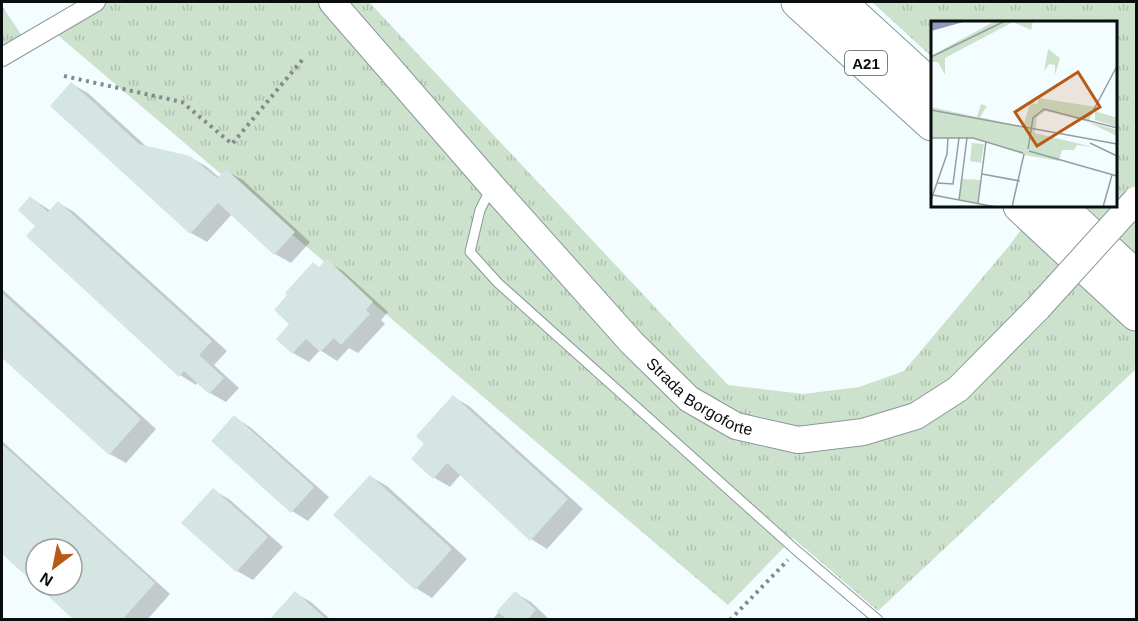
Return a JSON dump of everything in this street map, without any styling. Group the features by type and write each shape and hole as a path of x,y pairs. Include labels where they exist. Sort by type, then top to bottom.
{"highway":[{"name":"A21","path":"798,2 931,122"},
{"name":"A21","path":"839,2 931,85"},
{"path":"1021,207 1137,315"},
{"path":"1060,207 1137,277"}],"main road":[{"name":"Strada Borgoforte","path":"332,2 632,343 689,399 736,426 798,440 863,432 916,416 958,389 1038,308 1137,200"}],"street":[{"path":"2,57 96,2"}],"lane":[{"path":"492,186 480,210 470,252 498,283 797,551 878,620"}],"path":[{"path":"64,76 182,102 232,144 303,59"},
{"path":"730,620 797,551"}],"green space":[{"path":"99,2 369,2 728,385 803,394 859,387 904,371 1020,231 1045,207 1117,207 1117,21 931,21 931,56 872,2 1136,2 1136,369 878,611 793,538 728,605 47,26"},
{"path":"2,6 27,43 2,57"}],"building":[{"path":"71,82 139,144 190,156 217,178 226,169 295,232 274,255 218,203 190,234 50,106"},
{"path":"30,196 48,212 58,201 212,341 199,355 224,378 209,394 184,371 179,377 26,236 35,226 18,210"},
{"path":"327,259 373,302 366,310 370,314 341,345 334,338 320,352 306,339 292,354 276,339 289,324 274,310 287,295 285,293 313,262 319,267"},
{"path":"2,293 141,419 109,455 2,358"},
{"path":"453,395 568,499 530,541 447,463 433,479 411,459 424,444 416,436"},
{"path":"234,415 314,487 291,513 211,441"},
{"path":"2,444 155,583 122,620 74,620 49,597 84,597 84,537 24,537 24,574 2,554"},
{"path":"370,475 452,549 415,590 333,515"},
{"path":"213,488 268,537 236,572 181,523"},
{"path":"295,591 327,620 269,620"},
{"path":"515,591 536,610 527,620 507,620 497,611"}]}
